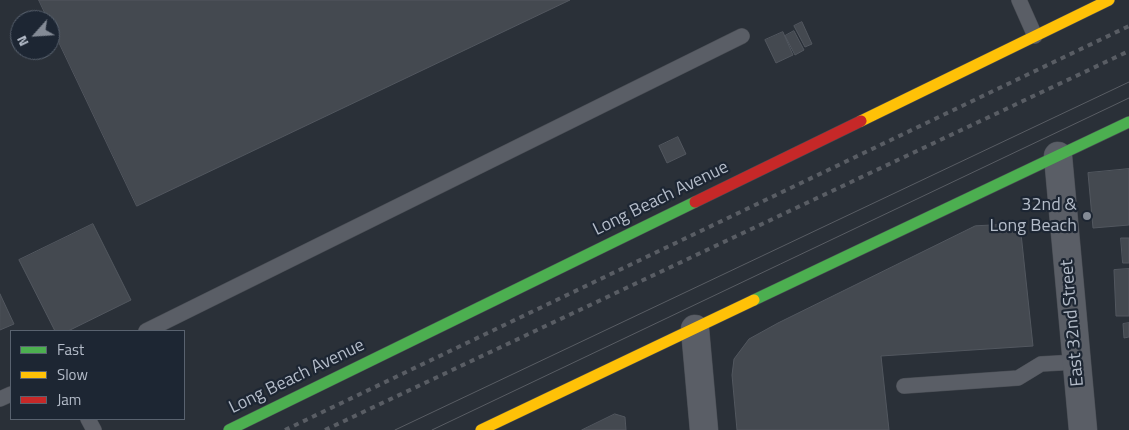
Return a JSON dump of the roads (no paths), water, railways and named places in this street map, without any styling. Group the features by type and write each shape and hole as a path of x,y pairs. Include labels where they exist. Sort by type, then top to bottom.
{"main road":[{"name":"Long Beach Avenue","path":"229,430 1109,0"},
{"path":"481,430 1129,122"}],"street":[{"name":"East 32nd Street","path":"1058,156 1082,430"},
{"path":"695,329 704,430"}],"lane":[{"path":"1019,0 1035,36"},
{"path":"148,330 742,36"},
{"path":"904,386 1018,378 1041,364 1076,362"}],"tram line":[{"path":"395,430 1129,82"},
{"path":"432,430 1129,98"}],"railway":[{"path":"285,430 1129,26"},
{"path":"325,430 1129,51"}],"place":[{"name":"32nd & Long Beach","path":"1087,216"}]}
